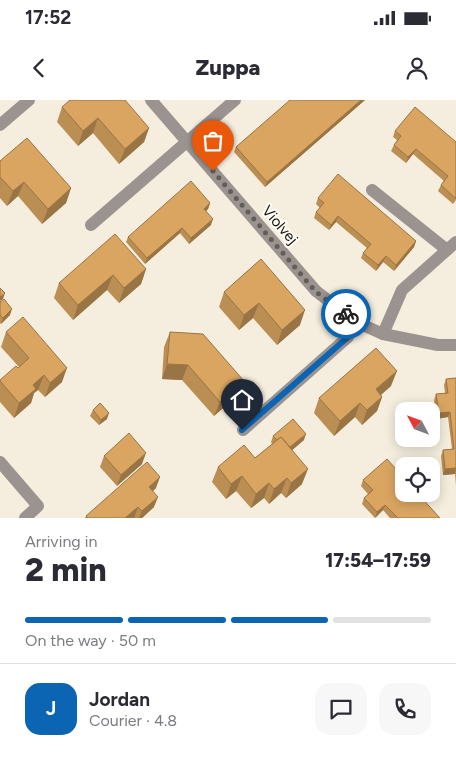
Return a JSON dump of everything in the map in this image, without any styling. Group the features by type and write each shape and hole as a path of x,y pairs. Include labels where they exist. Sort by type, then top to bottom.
{"street":[{"path":"0,125 29,100"},
{"name":"Violvej","path":"151,100 316,292 356,322 383,334 438,345 456,346"},
{"path":"91,225 235,100"},
{"path":"372,190 452,246 402,290 383,334"},
{"path":"242,430 348,337 356,322"},
{"path":"0,462 38,506 25,518"}],"building":[{"path":"70,100 125,100 149,128 125,149 98,118 83,131 62,107"},
{"path":"290,100 361,100 267,182 236,147"},
{"path":"415,107 456,142 455,198 441,185 448,176 416,149 408,157 394,145 401,136 395,131"},
{"path":"27,138 71,188 48,209 24,182 13,191 0,177 0,161"},
{"path":"338,174 416,241 396,265 386,256 378,265 363,253 371,244 338,216 331,225 316,212 324,203 318,198"},
{"path":"191,181 210,203 204,209 213,219 191,238 182,228 147,258 128,237"},
{"path":"115,234 146,269 124,288 113,275 78,305 59,283"},
{"path":"261,259 305,310 282,330 259,303 244,315 224,292"},
{"path":"0,288 5,293 0,297"},
{"path":"4,299 12,309 3,318 0,315 0,302"},
{"path":"23,317 67,368 50,383 44,375 33,385 36,389 19,403 0,380 29,358 6,332"},
{"path":"170,332 203,334 244,381 220,402 188,365 167,364"},
{"path":"376,348 397,371 376,389 382,397 367,410 360,403 340,421 319,398"},
{"path":"456,378 456,468 445,469 443,450 454,449 450,412 440,413 440,402 437,402 436,394 448,393 446,379"},
{"path":"100,403 109,413 101,420 93,410"},
{"path":"293,419 306,434 290,447 281,437 277,440 273,436"},
{"path":"129,433 146,453 121,475 104,456"},
{"path":"281,437 308,469 291,483 287,478 274,489 269,483 256,494 242,476 231,484 218,467 244,445 255,458"},
{"path":"387,459 395,468 395,502 425,502 440,518 398,518 385,505 377,512 364,498 373,490 363,480"},
{"path":"147,462 160,477 149,487 158,497 142,511 138,507 125,518 88,518 86,516"}],"way so far":[{"path":"213,171 316,292 346,314"}],"route":[{"path":"242,430 348,337 356,322 346,314"}]}
